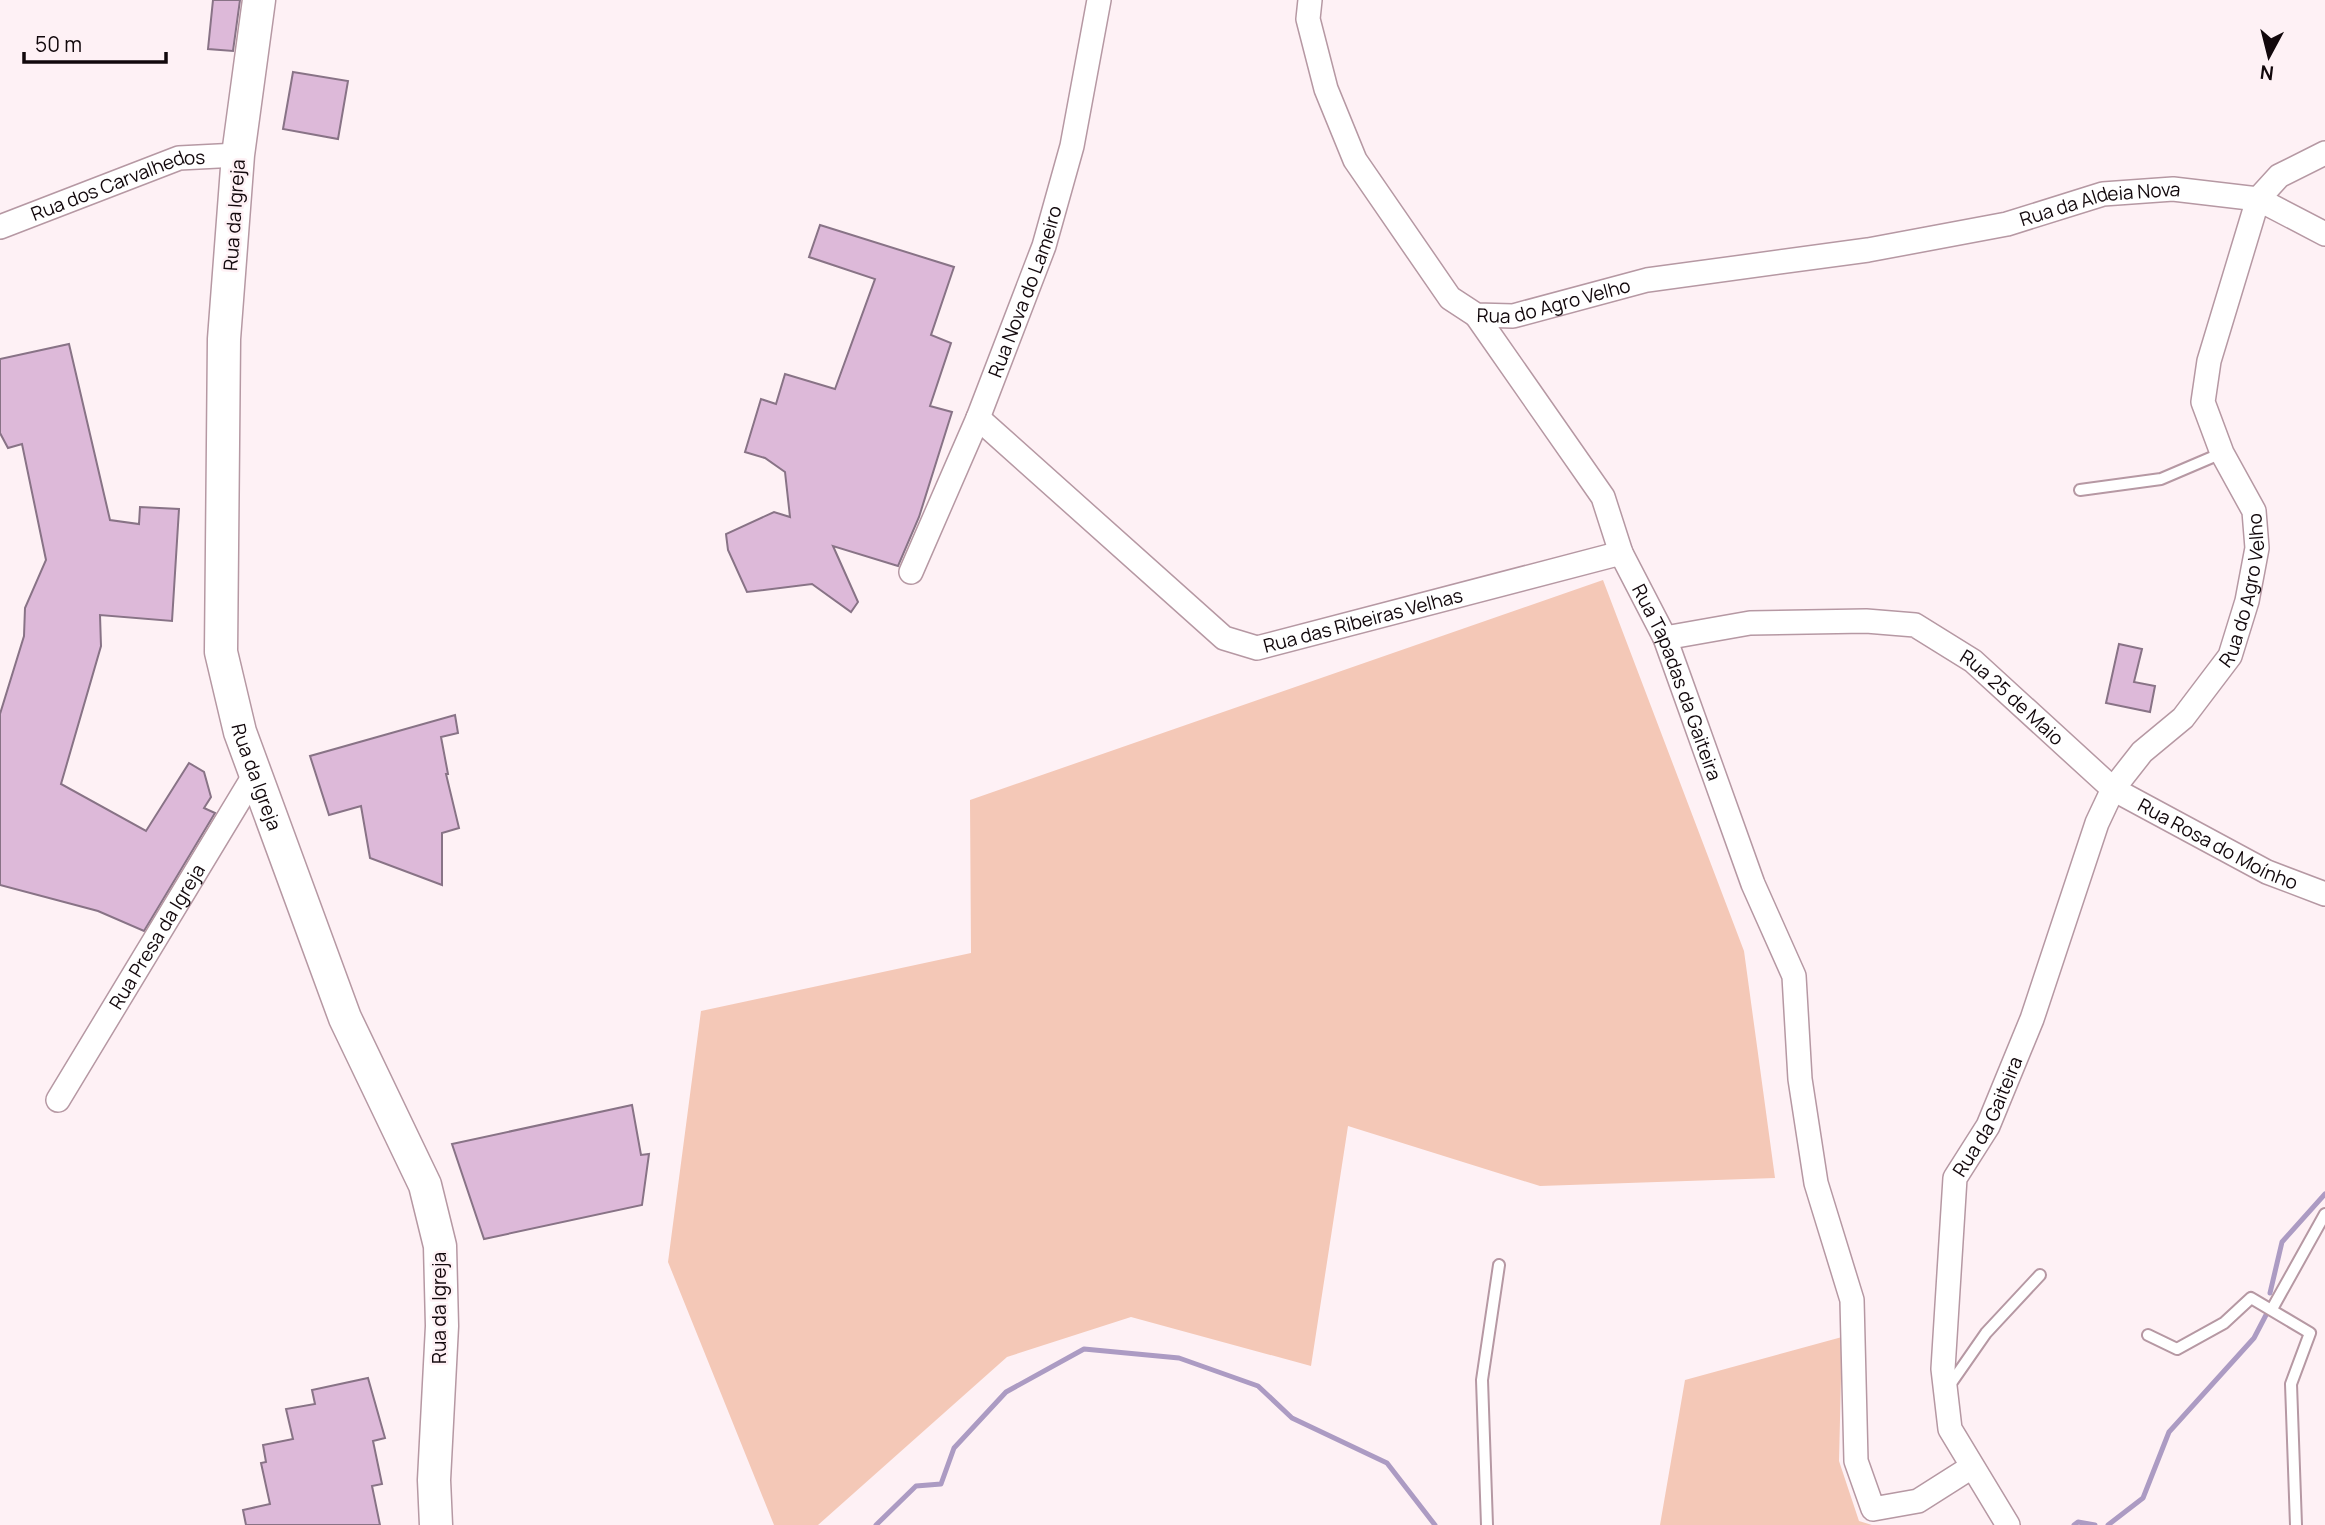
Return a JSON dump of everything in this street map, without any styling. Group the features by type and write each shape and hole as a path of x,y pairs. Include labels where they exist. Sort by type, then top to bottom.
{"main road":[{"name":"Rua da Igreja","path":"259,0 238,155 225,339 222,652 240,732 345,1018 395,1118 428,1197 440,1246 442,1326 434,1480 436,1525"}],"street":[{"name":"Rua Nova do Lameiro","path":"911,572 978,418 1044,246 1072,146 1099,0"},
{"name":"Rua do Agro Velho","path":"1310,0 1308,19 1326,89 1355,160 1450,298 1476,316 1513,316 1647,280 1868,250"},
{"name":"Rua do Agro Velho","path":"2113,789 2141,752 2183,718 2230,656 2247,601 2257,548 2254,511 2222,453 2203,401 2209,361 2258,199 2279,176 2325,153"},
{"name":"Rua dos Carvalhedos","path":"0,227 179,158 238,155"},
{"name":"Rua da Aldeia Nova","path":"1868,250 2007,225 2103,194 2173,189 2258,199 2325,234"},
{"name":"Rua Tapadas da Gaiteira","path":"1476,316 1603,497 1621,553 1665,638 1753,884 1794,976 1800,1079 1816,1183 1852,1300 1856,1461 1873,1509 1918,1502 1970,1468"},
{"name":"Rua das Ribeiras Velhas","path":"978,418 1224,638 1257,648 1621,553"},
{"name":"Rua 25 de Maio","path":"1665,638 1750,623 1915,625 1973,662 2113,789"},
{"name":"Rua Presa da Igreja","path":"58,1100 255,774"},
{"name":"Rua Rosa do Moínho","path":"2113,789 2267,872 2325,894"},
{"name":"Rua da Gaiteira","path":"2008,1525 1970,1468 1950,1430 1943,1369 1955,1178 1988,1126 2032,1019 2097,823 2113,789"}],"lane":[{"path":"2080,490 2161,479 2222,453"},
{"path":"2272,1309 2325,1213"},
{"path":"1487,1525 1482,1380 1499,1265"},
{"path":"1945,1391 1986,1333 2040,1275"},
{"path":"2148,1335 2178,1349 2224,1323 2251,1298 2310,1333 2291,1384 2297,1525"}],"shaded area":[{"path":"1603,580 1744,951 1775,1178 1540,1186 1348,1126 1311,1366 1131,1317 1007,1357 818,1525 774,1525 668,1262 701,1011 971,953 970,800"},
{"path":"1842,1337 1839,1461 1859,1521 1872,1525 1660,1525 1685,1380"}],"building":[{"path":"213,0 240,0 233,51 208,49"},
{"path":"293,72 348,81 338,139 283,129"},
{"path":"820,225 954,267 931,335 951,343 930,406 952,412 919,517 898,566 833,546 858,602 851,612 812,584 747,592 728,550 726,534 774,512 790,517 785,472 765,458 745,452 761,399 776,404 785,374 835,389 875,279 809,257"},
{"path":"69,344 110,520 139,524 140,507 179,509 172,621 100,615 101,646 61,784 146,831 189,763 204,772 211,797 204,808 215,813 144,931 98,911 0,885 0,714 24,636 25,608 46,560 22,444 8,448 0,433 0,359"},
{"path":"2119,644 2142,649 2134,682 2155,686 2150,712 2106,703"},
{"path":"455,715 458,733 441,737 446,774 459,828 442,833 442,885 370,858 361,806 329,815 310,756"},
{"path":"632,1105 641,1155 649,1154 642,1205 484,1239 452,1144"},
{"path":"368,1378 385,1438 373,1441 382,1484 372,1486 380,1525 246,1525 243,1510 270,1504 261,1463 266,1462 263,1445 293,1439 286,1409 315,1404 312,1390"}],"waterway":[{"path":"2270,1293 2282,1242 2325,1194"},
{"path":"2108,1525 2143,1498 2169,1432 2254,1338 2266,1315"},
{"path":"876,1525 916,1486 941,1484 954,1448 1006,1392 1084,1349 1179,1358 1258,1386 1292,1418 1387,1463 1435,1525"},
{"path":"2074,1525 2078,1522 2095,1525"}]}
